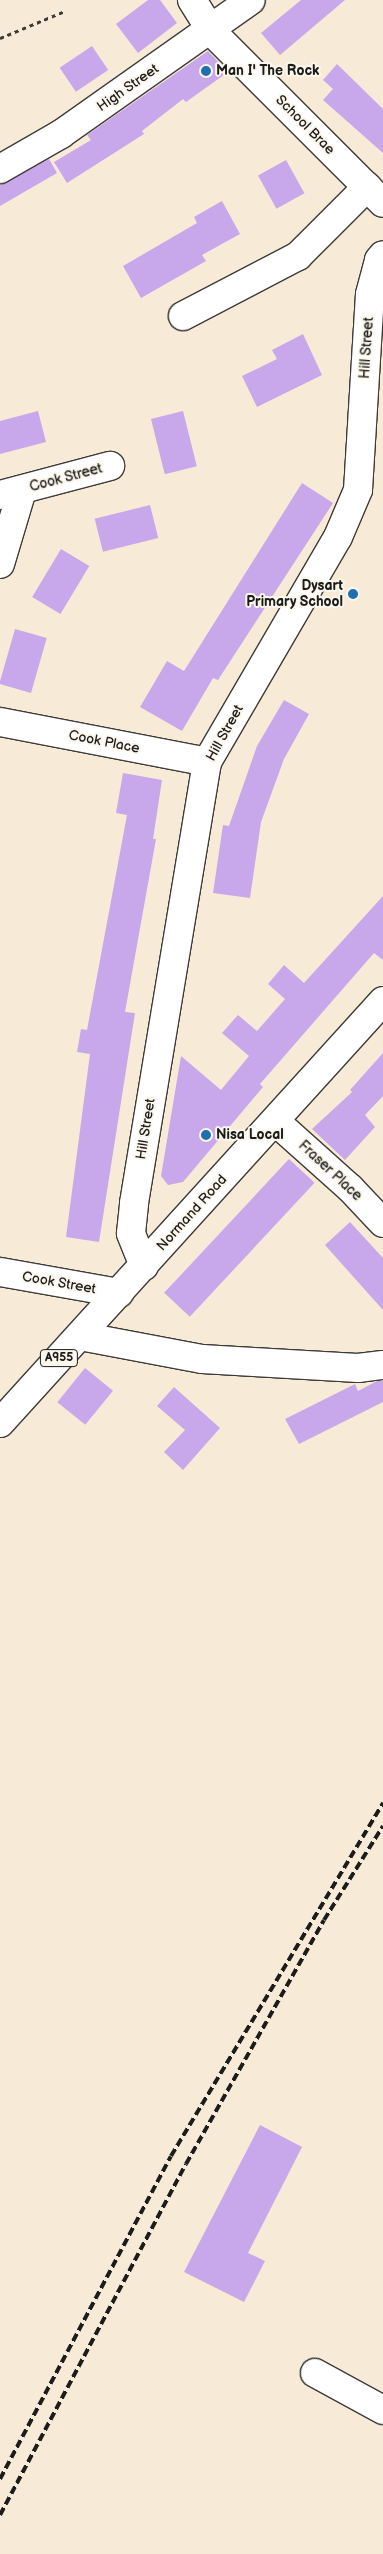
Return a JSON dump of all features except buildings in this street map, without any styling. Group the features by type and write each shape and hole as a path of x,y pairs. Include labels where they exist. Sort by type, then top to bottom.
{"street":[{"name":"School Brae","path":"192,0 211,31 375,195"},
{"name":"High Street","path":"0,169 61,134 211,31 251,0"},
{"path":"183,316 298,256 375,195"},
{"name":"Hill Street","path":"144,1266 131,1233 134,1203 207,762 338,537 358,490 370,294 379,260 383,255"},
{"name":"Cook Street","path":"0,564 11,493 110,466"},
{"name":"Cook Place","path":"0,722 207,762"},
{"name":"Normand Road","path":"0,1423 383,1001"},
{"name":"Fraser Place","path":"275,1121 350,1188 383,1223"},
{"name":"Cook Street","path":"0,1272 118,1293"},
{"path":"80,1336 202,1359 358,1368 383,1365"},
{"path":"315,2374 383,2410"}],"path":[{"path":"0,38 65,11"}],"railway":[{"path":"0,2479 171,2156 383,1803"},
{"path":"0,2515 186,2164 324,1920 383,1826"}],"place":[{"name":"Man I' The Rock","path":"206,71"},
{"name":"Dysart Primary School","path":"353,594"},
{"name":"Nisa Local","path":"206,1135"}]}
